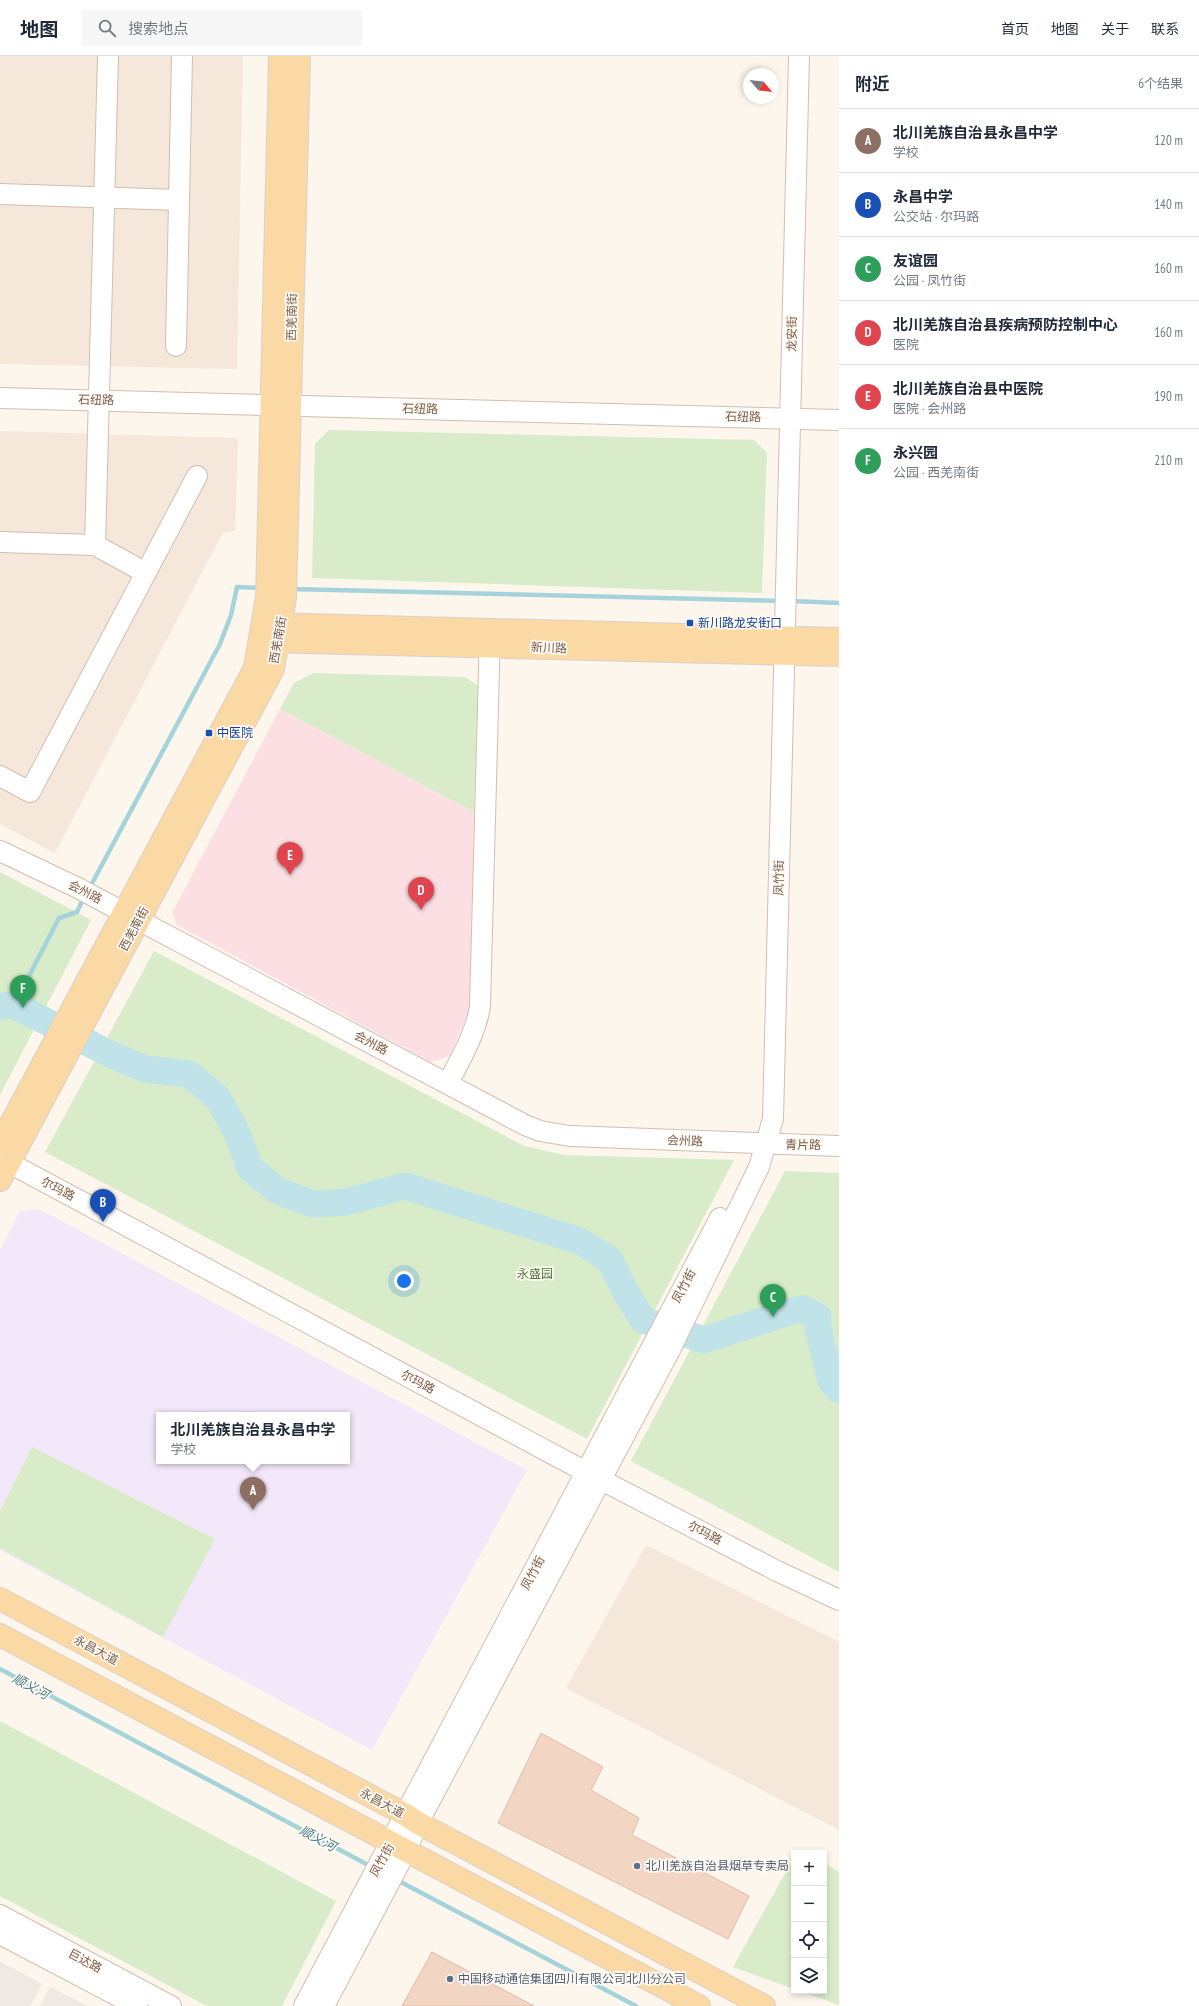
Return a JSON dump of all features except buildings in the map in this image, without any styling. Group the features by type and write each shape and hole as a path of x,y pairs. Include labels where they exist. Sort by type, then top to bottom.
{"main road":[{"name":"西羌南街","path":"280,56 281,405"},
{"name":"西羌南街","path":"2,1161 132,916 255,668 270,632 276,597 281,405 299,56"},
{"name":"新川路","path":"270,632 785,646 839,656"},
{"name":"新川路","path":"785,646 839,639"},
{"name":"永昌大道","path":"0,1599 764,2006"},
{"path":"0,1635 395,1855 699,2006"}],"street":[{"path":"95,545 108,56"},
{"path":"176,346 182,56"},
{"name":"龙安街","path":"786,603 799,56"},
{"path":"0,194 179,200"},
{"name":"石纽路","path":"0,398 839,420"},
{"path":"0,776 30,792 197,476"},
{"path":"0,542 95,545 146,573"},
{"name":"凤竹街","path":"304,2006 374,1893 395,1855 412,1819 697,1278 746,1168 767,1144 773,1119 786,603"},
{"path":"448,1084 470,1041 476,1025 480,1007 490,638"},
{"name":"会州路","path":"0,852 98,898 525,1125 554,1134 767,1144"},
{"name":"青片路","path":"767,1144 839,1146"},
{"name":"尔玛路","path":"2,1161 777,1571 839,1600"},
{"name":"凤竹街","path":"324,2006 374,1893"},
{"name":"巨达路","path":"0,1915 171,2006"},
{"name":"巨达路","path":"0,1934 136,2006"}],"shaded area":[{"path":"0,56 243,56 237,369 0,364"},
{"path":"0,431 238,438 235,531 223,532 55,853 0,824"},
{"path":"280,709 474,812 471,981 469,1011 450,1056 431,1062 177,925 172,913"},
{"path":"39,1209 527,1470 372,1750 0,1550 0,1250 20,1211"},
{"path":"646,1545 839,1642 839,1830 566,1688"},
{"path":"0,1961 42,1984 30,2006 0,2006"},
{"path":"50,1987 88,2006 40,2006"}],"green space":[{"path":"329,430 754,440 767,453 762,593 312,578 315,444"},
{"path":"313,673 465,677 478,686 474,812 280,709 294,683"},
{"path":"0,872 91,920 0,1095"},
{"name":"永盛园","path":"154,951 524,1146 564,1155 734,1160 587,1439 45,1152"},
{"path":"785,1171 839,1173 839,1572 631,1461"},
{"path":"32,1447 215,1539 163,1637 0,1548 0,1511"},
{"path":"0,1721 336,1901 282,2006 207,2006 0,1896"},
{"path":"791,1862 791,1988 733,1967"},
{"path":"827,1865 839,1872 839,2005 808,1994 827,1994"}],"waterway":[{"path":"89,889 220,644 231,615 237,587 261,588"},
{"path":"291,589 781,601"},
{"path":"791,601 839,603"},
{"path":"14,1005 59,918 77,912 84,897"},
{"path":"0,1006 14,1005 110,1054 145,1069 189,1074 218,1098 237,1133 250,1168 278,1191 313,1204 346,1202 405,1186 580,1241 610,1260 626,1293 643,1320 704,1340 789,1312 804,1309 818,1317 818,1329 831,1381 839,1390"},
{"name":"顺义河","path":"0,1669 372,1867"},
{"name":"顺义河","path":"397,1880 636,2006"}],"place":[{"name":"新川路龙安街口","path":"690,623"},
{"name":"中医院","path":"209,733"},
{"name":"北川羌族自治县中医院","path":"290,875"},
{"name":"北川羌族自治县疾病预防控制中心","path":"421,910"},
{"name":"永兴园","path":"23,1008"},
{"name":"永昌中学","path":"103,1222"},
{"name":"友谊园","path":"773,1317"},
{"name":"北川羌族自治县永昌中学","path":"253,1510"},
{"name":"北川羌族自治县烟草专卖局","path":"637,1866"},
{"name":"中国移动通信集团四川有限公司北川分公司","path":"450,1979"}]}
